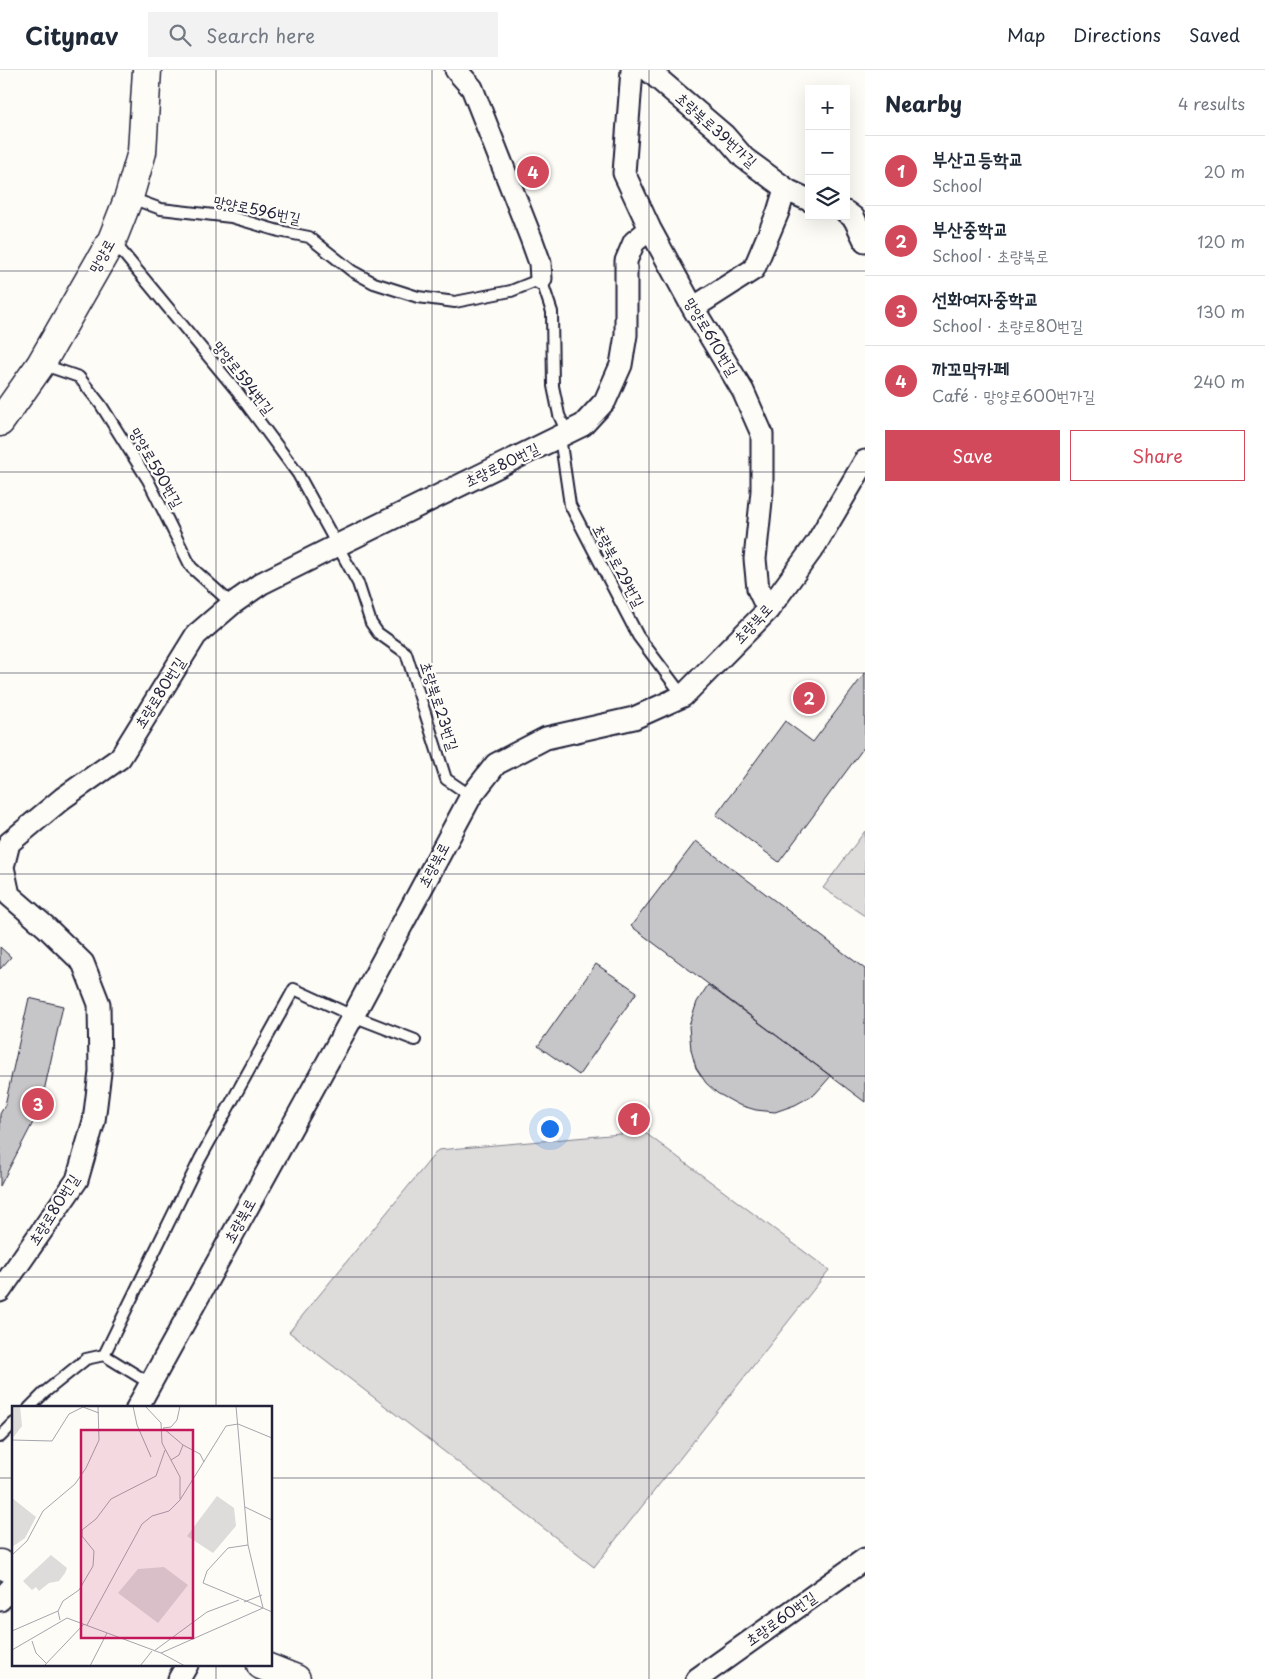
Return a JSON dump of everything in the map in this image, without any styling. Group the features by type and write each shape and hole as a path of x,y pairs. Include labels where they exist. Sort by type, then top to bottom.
{"main road":[{"name":"망양로","path":"0,422 41,364 112,240 129,197 142,152 147,70"},
{"path":"0,1564 12,1569"},
{"path":"264,1666 296,1679"}],"street":[{"path":"456,70 472,88 532,238 540,263 541,280"},
{"name":"망양로610번길","path":"632,70 624,173 650,229 693,308 743,391 762,434 762,491 755,559 758,589 768,610"},
{"name":"초량북로39번가길","path":"648,70 724,135 744,158 785,188 805,198"},
{"path":"693,308 754,269 778,212 785,188"},
{"path":"850,215 854,218 865,241"},
{"name":"초량로80번길","path":"0,1291 77,1180 94,1122 100,1072 99,1004 83,963 9,895 4,886 3,867 9,843 63,798 120,758 196,635 232,604 262,584 338,545 583,425 605,401 621,365 626,335 626,261 634,242 650,229"},
{"name":"초량북로","path":"139,1406 354,1016 471,796 496,764 546,738 634,718 683,696 768,610 816,544 865,461"},
{"name":"초량로60번길","path":"697,1679 865,1559"},
{"path":"0,1600 12,1587"},
{"path":"179,1679 186,1666"}],"lane":[{"name":"망양로596번길","path":"129,197 161,210 231,217 309,237 352,271 374,284 418,297 455,302 511,291 541,280"},
{"name":"망양로594번길","path":"112,240 236,390 292,466 338,545"},
{"name":"초량북로29번길","path":"541,280 552,312 553,386 564,435 570,505 638,636 683,696"},
{"name":"망양로590번길","path":"41,364 79,377 101,405 148,480 191,567 232,604"},
{"name":"초량북로23번길","path":"338,545 358,582 371,623 378,633 406,653 446,779 471,796"},
{"path":"104,1355 200,1159 294,989 354,1016 415,1040"},
{"path":"31,1406 45,1392 86,1359 104,1355 151,1384"},
{"path":"0,1436 12,1425"}],"shaded area":[{"path":"865,831 865,916 823,888"},
{"path":"644,1132 829,1270 594,1567 289,1332 438,1150"}],"building":[{"path":"865,673 865,746 779,862 716,815 785,721 813,742"},
{"path":"696,841 865,969 865,1102 631,926"},
{"path":"0,947 11,957 0,969"},
{"path":"596,964 637,992 579,1075 538,1046"},
{"path":"708,985 831,1076 815,1094 795,1105 775,1112 756,1110 739,1105 717,1093 706,1083 696,1068 691,1050 689,1026 697,1002"},
{"path":"29,998 63,1006 40,1109 0,1186 0,1114 5,1105"}],"place":[{"name":"까꼬막카페","path":"533,172"},
{"name":"부산중학교","path":"809,698"},
{"name":"선화여자중학교","path":"38,1104"},
{"name":"부산고등학교","path":"634,1119"}]}
